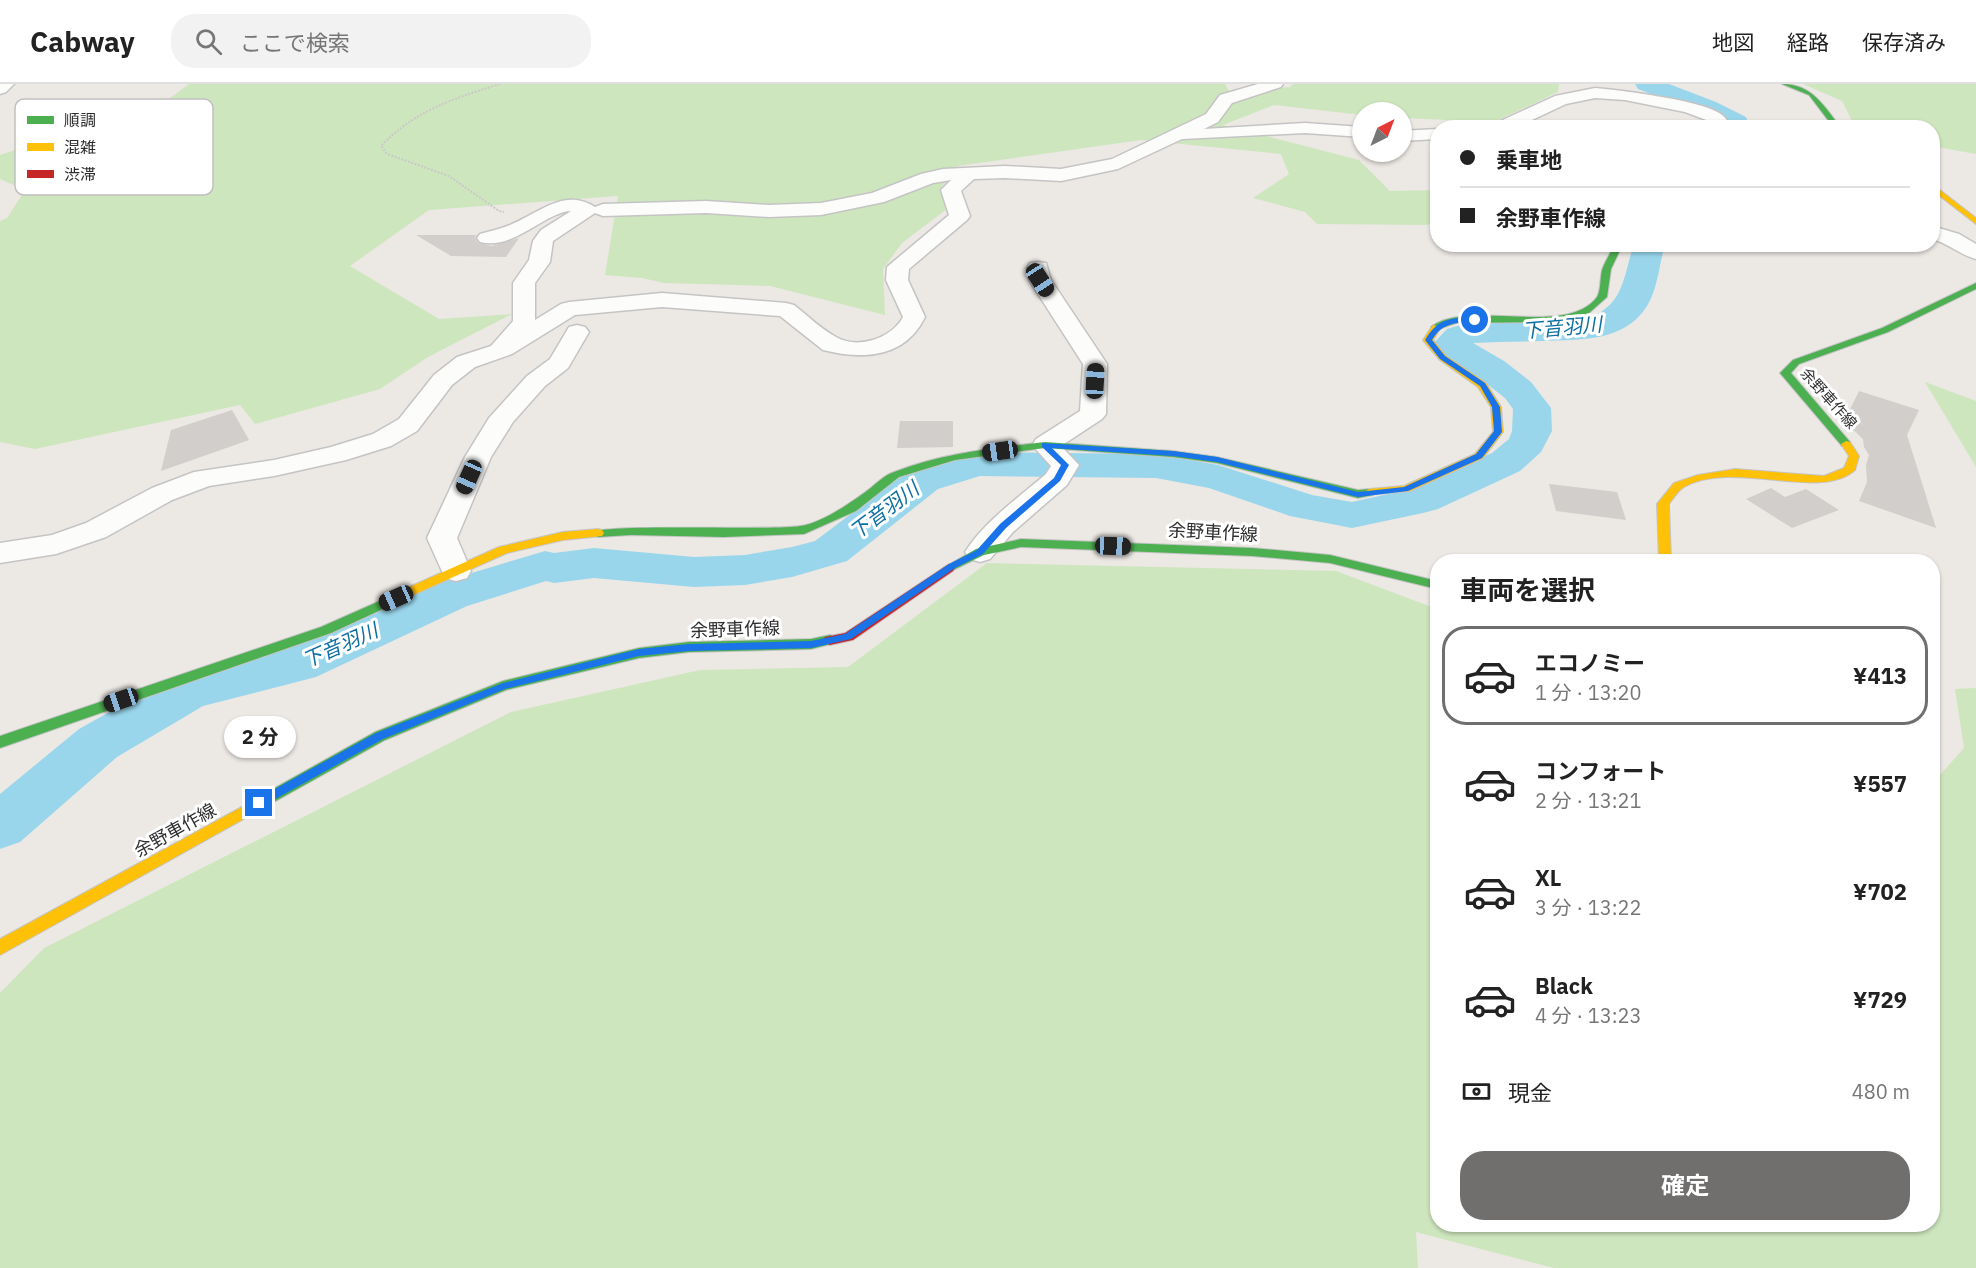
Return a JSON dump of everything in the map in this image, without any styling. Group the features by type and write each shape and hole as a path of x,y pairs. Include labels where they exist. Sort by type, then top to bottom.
{"main road":[{"path":"1785,84 1811,94 1832,120"},
{"path":"1940,193 1976,222"},
{"path":"0,742 326,630 503,550 563,536 631,531 724,533 804,530 852,508 895,475 954,457 1045,445 1173,454 1217,460 1358,494 1406,489 1479,456 1498,432 1496,407 1482,385 1443,358 1428,340 1436,327 1455,320 1552,319 1586,312 1602,297 1604,274 1613,252"},
{"name":"余野車作線","path":"1665,554 1663,504 1678,485 1698,478 1735,472 1825,480 1849,470 1854,456 1845,440 1794,389 1785,373 1796,362 1885,330 1973,288"},
{"name":"余野車作線","path":"0,948 380,736 503,686 639,653 689,647 811,644 848,637 952,566 980,552 1021,543 1251,552 1330,559 1430,583"}],"street":[{"path":"0,89 6,84"},
{"path":"603,210 706,207 769,211 821,209 877,198 928,178 970,173 1061,175 1118,163 1170,136 1212,118 1226,99 1275,84"},
{"path":"1517,120 1561,100 1595,93 1625,94 1689,108 1715,117 1717,120"},
{"path":"1170,136 1305,128 1352,131"},
{"path":"1412,135 1430,134"},
{"path":"0,553 56,544 96,530 162,494 204,478 274,468 337,454 382,440 408,425 443,380 466,362 504,349 569,309 662,300 786,310 831,345 861,349 890,343 908,329 914,317 897,280 898,267 960,216 951,190 970,173"},
{"path":"487,238 520,228 540,214 563,207 581,207 587,210 548,234 543,242 539,262 528,274 524,283 524,322 494,352"},
{"path":"1940,234 1952,238 1976,253"},
{"path":"980,552 1003,526 1057,479 1065,465 1045,445 1093,414 1095,364 1040,280 1038,267"},
{"path":"1973,288 1969,281 1976,267"},
{"path":"456,571 442,538 478,457 502,418 536,381 559,363 577,332"}],"path":[{"path":"500,84 423,112 392,133 381,146 387,154 448,176 499,211 506,212"}],"green space":[{"path":"189,84 1225,84 1229,91 1290,87 1293,84 1559,84 1558,92 1498,120 1412,118 1412,102 1352,102 1352,114 1274,105 1223,125 1352,158 1352,162 1361,162 1390,191 1430,190 1430,224 1427,225 1317,224 1305,212 1253,198 1289,174 1281,154 1141,140 958,166 941,188 947,209 902,243 883,269 885,315 770,286 664,283 642,278 605,275 618,196 429,210 350,266 439,319 512,314 428,357 380,389 255,424 240,405 35,449 0,442 0,221 7,218 22,195 213,195 213,99 169,99"},
{"path":"1803,84 1976,84 1976,154 1940,147 1940,120 1852,120 1842,101"},
{"path":"15,150 15,186 0,179 0,155"},
{"path":"1925,382 1976,401 1976,467"},
{"path":"987,563 1336,571 1430,606 1430,1232 1940,1232 1940,775 1964,748 1955,689 1976,688 1976,1268 1554,1268 1416,1232 1418,1268 0,1268 0,993 44,948 511,712 700,670 848,667"}],"building":[{"path":"416,235 476,235 478,243 492,246 519,238 506,257 451,256"},
{"path":"1859,391 1919,410 1907,435 1936,528 1859,501 1867,482 1866,465 1869,455 1864,447 1863,439 1844,421"},
{"path":"232,410 249,440 161,471 171,430"},
{"path":"900,421 953,421 953,447 897,448"},
{"path":"1549,484 1617,492 1626,520 1556,511"},
{"path":"1771,488 1785,497 1806,489 1839,510 1792,528 1746,499"}],"waterway":[{"name":"下音羽川","path":"1647,84 1707,107 1731,120"},
{"name":"下音羽川","path":"0,826 98,743 188,691 299,664 451,595 545,566 554,568 594,563 694,572 745,570 792,562 831,551 923,480 978,464 1156,466 1218,477 1305,507 1352,515 1423,500 1506,462 1527,444 1532,431 1532,408 1518,390 1491,369 1450,345 1459,336 1471,333 1594,328 1610,322 1630,306 1639,285 1647,252"}],"traffic: fast":[{"path":"1785,84 1811,94 1832,120"},
{"path":"1436,327 1455,320 1552,319 1586,311 1602,297 1607,269 1615,252"},
{"path":"1846,444 1785,373 1796,362 1885,330 1976,286"},
{"path":"598,533 631,531 724,533 804,530 852,508 895,475 954,457 1045,445 1173,454 1217,460 1358,494 1369,493"},
{"path":"949,568 980,552 1021,543 1252,552 1330,559 1430,583"},
{"path":"0,742 326,630 409,592"},
{"path":"260,803 380,736 503,686 639,653 689,647 811,644 830,640"}],"traffic: slow":[{"path":"1940,193 1976,222"},
{"path":"1369,493 1406,489 1479,456 1498,432 1496,407 1482,385 1443,358 1428,340 1436,327"},
{"path":"1665,554 1663,504 1678,485 1698,478 1735,472 1825,480 1849,470 1854,456 1846,444"},
{"path":"409,592 503,550 563,536 598,533"},
{"path":"0,948 260,803"}],"traffic: jam":[{"path":"830,640 848,637 949,568"}],"route":[{"path":"259,803 380,736 503,686 639,653 689,647 811,644 848,637 952,566 980,552 1003,526 1057,479 1065,465 1045,445 1173,454 1217,460 1254,467 1358,494 1406,489 1479,456 1498,432 1496,407 1482,385 1443,358 1428,340 1436,327 1455,320 1475,320"}]}
